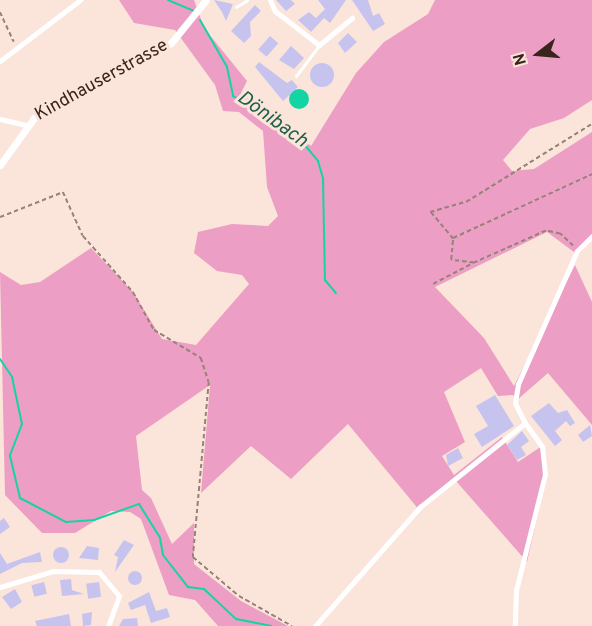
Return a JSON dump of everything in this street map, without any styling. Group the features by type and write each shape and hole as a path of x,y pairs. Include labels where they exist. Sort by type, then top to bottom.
{"street":[{"path":"0,61 14,48 80,0"},
{"name":"Kindhauserstrasse","path":"0,165 27,124 171,43 206,0"},
{"path":"270,0 281,16 319,45 352,18"},
{"path":"0,119 27,124"},
{"path":"515,626 516,590 545,474 542,446 525,423 515,403 518,384 578,251 592,236"},
{"path":"315,626 420,507 525,423"},
{"path":"0,587 53,571 99,572 119,596 108,626"}],"lane":[{"path":"236,7 247,0"},
{"path":"296,76 319,45"}],"path":[{"path":"0,12 14,48"},
{"path":"474,263 451,260 453,238 430,212 466,202 592,124"},
{"path":"453,238 592,174"},
{"path":"0,217 63,192 83,236 133,292 154,330 201,358 208,382 193,557 239,596 292,626"},
{"path":"433,284 546,231 560,234 578,251"}],"shaded area":[{"path":"119,0 194,0 204,28 247,81 241,93 311,146 356,73 384,42 428,14 435,0 592,0 592,100 564,118 530,129 503,160 512,171 534,169 592,132 592,239 578,255 547,232 435,287 484,338 514,386 575,265 592,302 592,425 548,373 517,400 513,395 498,396 481,368 444,392 465,442 442,456 454,475 502,437 518,462 542,446 547,475 527,562 456,481 420,511 348,424 291,479 251,446 201,493 210,385 136,436 142,490 151,498 172,544 194,523 194,564 241,601 288,626 218,626 195,600 169,595 141,519 130,512 111,511 75,533 42,533 5,495 0,272 21,285 40,282 91,248 133,292 162,339 196,345 249,284 242,275 217,271 194,253 198,232 232,224 268,226 278,216 267,187 263,131 239,112 223,111 215,85 175,30 134,23"},
{"path":"299,89 306,92 309,99 306,106 299,109 292,106 289,99 292,92"}],"building":[{"path":"214,0 233,4 226,21 222,12"},
{"path":"276,0 291,0 295,4 286,11"},
{"path":"318,0 346,0 330,23 324,18 311,32 298,20 309,12 316,18 325,9"},
{"path":"352,0 368,0 373,16 379,13 385,24 373,31"},
{"path":"255,5 261,11 250,22 251,36 244,43 231,31"},
{"path":"348,33 357,42 345,53 338,43"},
{"path":"270,36 278,43 266,57 258,50"},
{"path":"291,46 304,58 294,69 279,60"},
{"path":"259,62 287,83 292,80 298,87 283,101 255,67"},
{"path":"322,63 327,64 333,70 333,80 327,86 322,87 317,86 311,80 310,75 311,70 317,64"},
{"path":"495,395 514,426 482,447 474,434 488,426 476,406"},
{"path":"549,403 558,413 567,410 575,423 570,426 566,421 555,431 562,440 555,446 531,416"},
{"path":"590,425 592,436 583,442 578,435"},
{"path":"522,431 529,441 521,447 526,455 517,460 507,445"},
{"path":"458,448 463,458 448,466 446,455"},
{"path":"4,518 10,527 0,534 0,521"},
{"path":"124,540 134,545 115,572 118,557 114,555"},
{"path":"87,546 99,548 98,560 79,558"},
{"path":"61,547 67,549 69,555 67,561 61,563 55,561 53,555 55,549"},
{"path":"40,552 42,562 22,563 0,574 0,553 7,564"},
{"path":"132,571 138,571 142,578 138,585 132,585 128,581 128,575"},
{"path":"71,579 72,590 84,594 62,596 60,580"},
{"path":"44,582 47,594 34,597 31,585"},
{"path":"99,582 101,597 88,599 86,584"},
{"path":"15,589 22,602 11,609 2,597"},
{"path":"149,592 156,611 167,608 170,617 151,623 145,605 131,610 128,603"},
{"path":"92,612 91,625 83,626 82,614"},
{"path":"69,614 71,626 37,626 35,621"},
{"path":"137,618 138,626 119,626 123,619"}],"waterway":[{"name":"Dönibach","path":"168,0 194,11"},
{"name":"Dönibach","path":"200,20 227,67 233,96 293,131 318,161 323,179 325,280 336,293"},
{"path":"0,359 12,377 22,424 10,456 20,498 66,522 94,520 139,504 160,538 163,555 188,587 204,589 236,619 271,626"}]}
